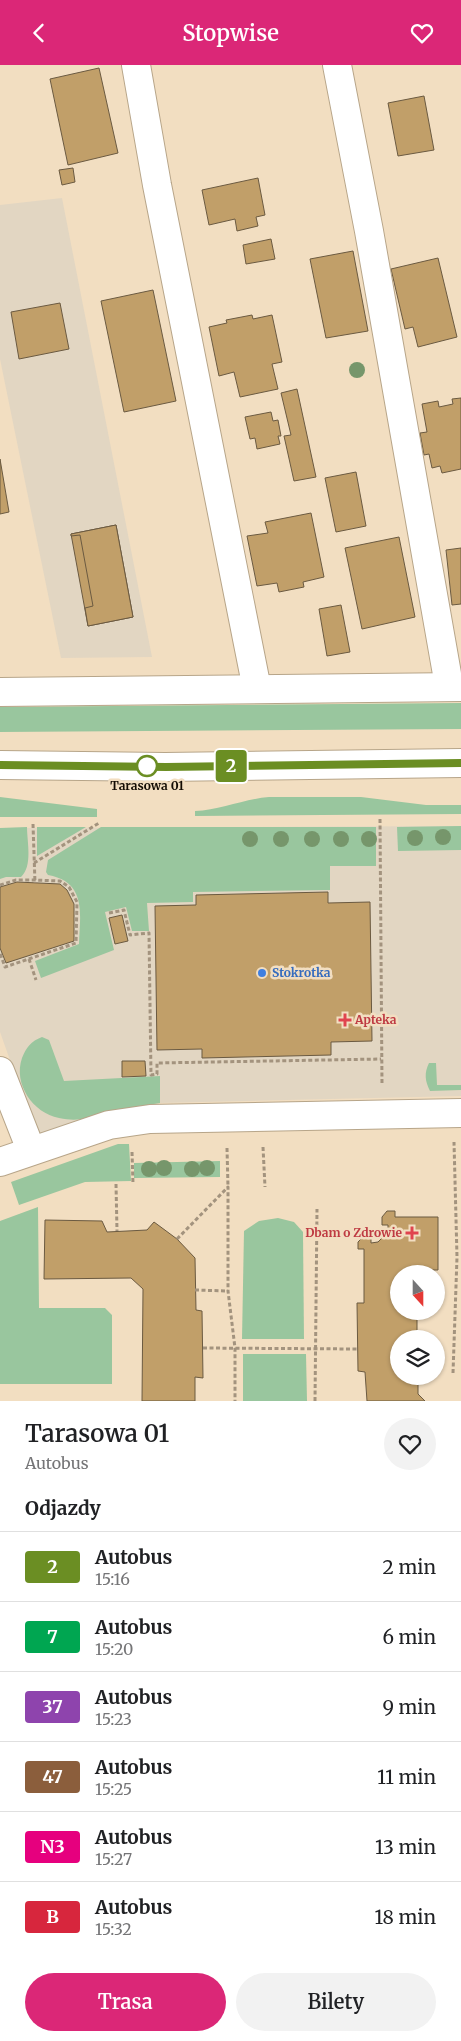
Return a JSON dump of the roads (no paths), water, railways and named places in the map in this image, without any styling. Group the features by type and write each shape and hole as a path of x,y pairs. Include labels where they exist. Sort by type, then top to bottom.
{"street":[{"path":"136,65 161,205 258,689"},
{"path":"0,692 454,687 446,664 370,231 337,65"},
{"path":"0,765 166,767 461,763"},
{"path":"0,1071 31,1150"},
{"path":"0,1162 109,1125 150,1119 262,1117 458,1126"}],"place":[{"name":"Tarasowa 01","path":"147,766"},
{"name":"Stokrotka","path":"262,973"},
{"name":"Apteka","path":"345,1020"},
{"name":"Dbam o Zdrowie","path":"412,1233"}]}
